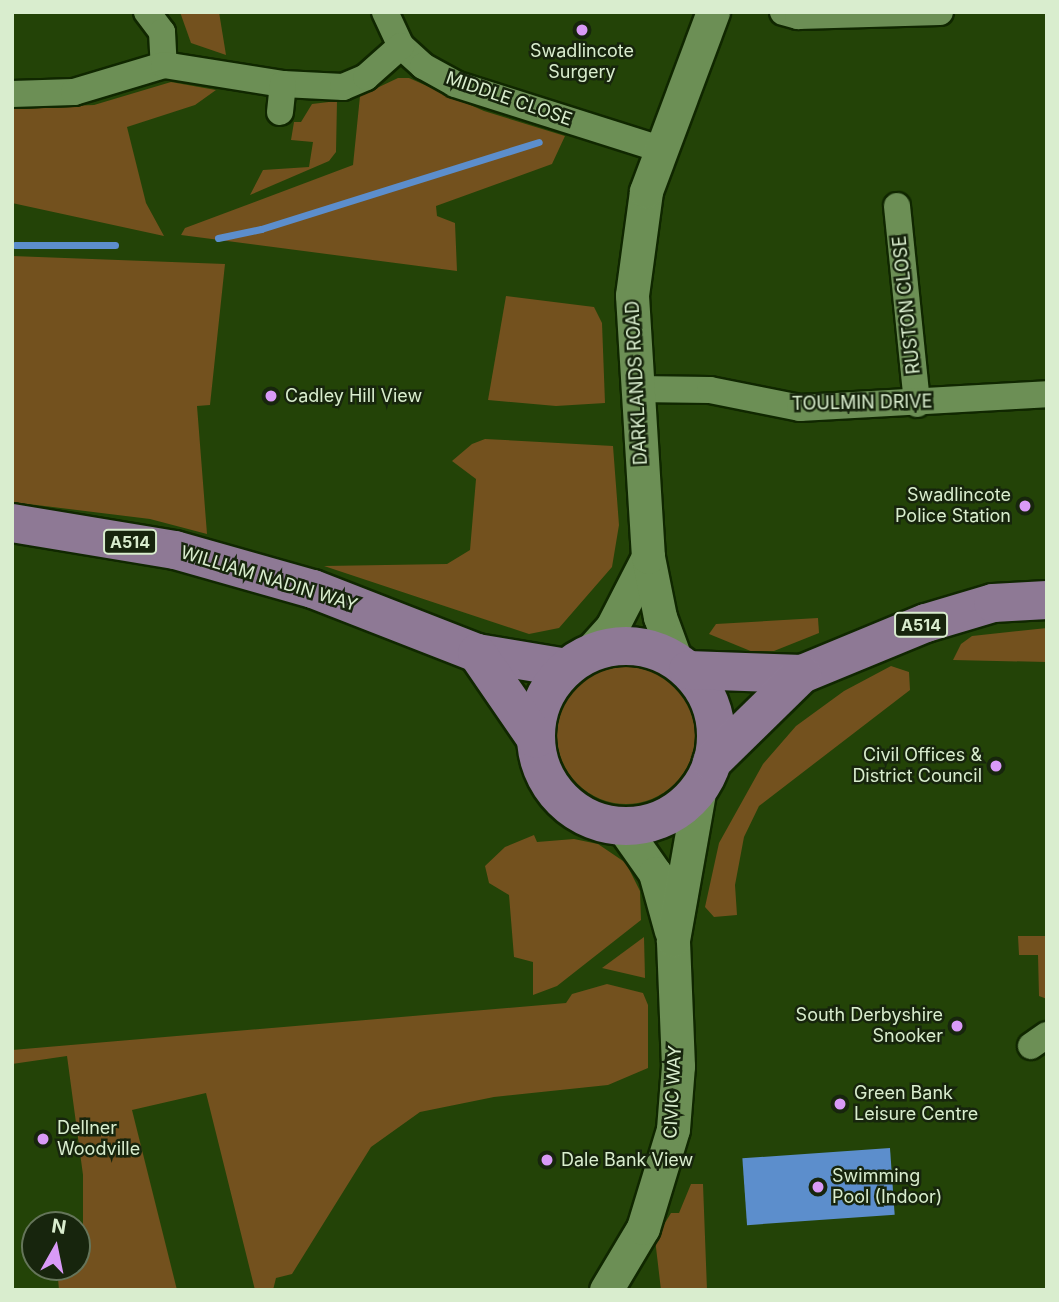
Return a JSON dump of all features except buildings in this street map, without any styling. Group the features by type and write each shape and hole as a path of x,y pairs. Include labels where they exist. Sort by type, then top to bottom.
{"main road":[{"name":"WILLIAM NADIN WAY","path":"12,523 163,548 246,569 313,589 477,653 577,662"},
{"name":"A514","path":"705,777 802,674 940,619 993,603 1047,600"},
{"path":"629,646 681,664 705,691 714,715 705,777 661,819 622,825 598,822 559,801 538,762 536,739 553,684 577,662 629,646"},
{"path":"477,653 536,739"},
{"name":"A514","path":"681,664 802,674"}],"street":[{"path":"147,12 162,32 164,65"},
{"name":"MIDDLE CLOSE","path":"385,12 401,46 422,66 455,84 660,149"},
{"name":"DARKLANDS ROAD","path":"681,664 660,617 648,557 632,295 646,191 713,12"},
{"path":"783,12 940,12"},
{"path":"12,94 74,92 164,65 283,84 343,87 366,77 401,46"},
{"path":"280,112 283,84"},
{"name":"RUSTON CLOSE","path":"897,206 917,404"},
{"name":"TOULMIN DRIVE","path":"636,389 710,390 800,408 917,404 1047,394"},
{"path":"577,662 612,627 648,557"},
{"name":"CIVIC WAY","path":"618,1285 654,1198 673,1129 678,1066 673,940 705,777"},
{"name":"CIVIC WAY","path":"622,825 654,873 673,940"}],"shaded area":[{"path":"180,12 219,12 226,55 191,43"},
{"path":"398,78 409,78 484,111 565,136 552,164 436,206 437,216 455,223 457,271 181,235 185,228 353,165 360,96"},
{"path":"171,82 216,90 195,105 127,127 146,203 164,236 12,203 12,108 94,105"},
{"path":"337,101 336,152 329,161 250,195 263,170 309,167 313,142 291,140 294,122 301,122 312,104"},
{"path":"12,256 225,264 210,405 197,406 207,534 150,519 12,502"},
{"path":"506,296 594,307 602,323 605,403 556,406 488,400"},
{"path":"485,439 613,446 619,525 612,567 559,628 529,634 324,566 447,564 470,550 476,479 452,461 472,444"},
{"path":"818,618 819,633 774,651 753,652 709,634 716,624"},
{"path":"1047,628 1047,662 953,660 961,644 972,636"},
{"path":"626,666 653,671 675,686 690,708 695,735 690,762 675,784 653,799 626,804 599,799 577,784 562,762 557,735 562,708 577,686 599,671"},
{"path":"891,666 909,672 910,690 759,806 744,837 735,885 737,915 714,917 705,907 719,843 763,764 796,726 844,691"},
{"path":"534,835 537,842 574,839 598,844 626,863 640,891 641,920 557,986 533,995 533,962 514,957 509,895 489,883 485,866 505,847"},
{"path":"1018,936 1047,936 1047,999 1039,996 1038,955 1019,955"},
{"path":"644,937 645,978 602,968"},
{"path":"607,984 643,993 648,1005 648,1068 608,1085 494,1097 420,1112 371,1147 292,1274 276,1278 273,1290 255,1290 206,1093 132,1110 177,1290 59,1290 58,1281 91,1281 91,1211 83,1211 83,1175 67,1056 12,1064 12,1050 566,1003 572,994"},
{"path":"691,1184 703,1184 707,1290 661,1290 655,1239 671,1213 679,1213"}],"water":[{"name":"Swimming Pool (Indoor)","path":"890,1148 895,1215 747,1225 742,1158"}],"waterway":[{"path":"218,238 261,229 539,142"},
{"path":"15,245 115,245"}],"place":[{"name":"Swadlincote Surgery","path":"582,30"},
{"name":"Cadley Hill View","path":"271,396"},
{"name":"Swadlincote Police Station","path":"1025,506"},
{"name":"Civil Offices & District Council","path":"996,766"},
{"name":"South Derbyshire Snooker","path":"957,1026"},
{"name":"Green Bank Leisure Centre","path":"840,1104"},
{"name":"Dellner Woodville","path":"43,1139"},
{"name":"Dale Bank View","path":"547,1160"},
{"name":"Swimming Pool (Indoor)","path":"818,1187"}]}
